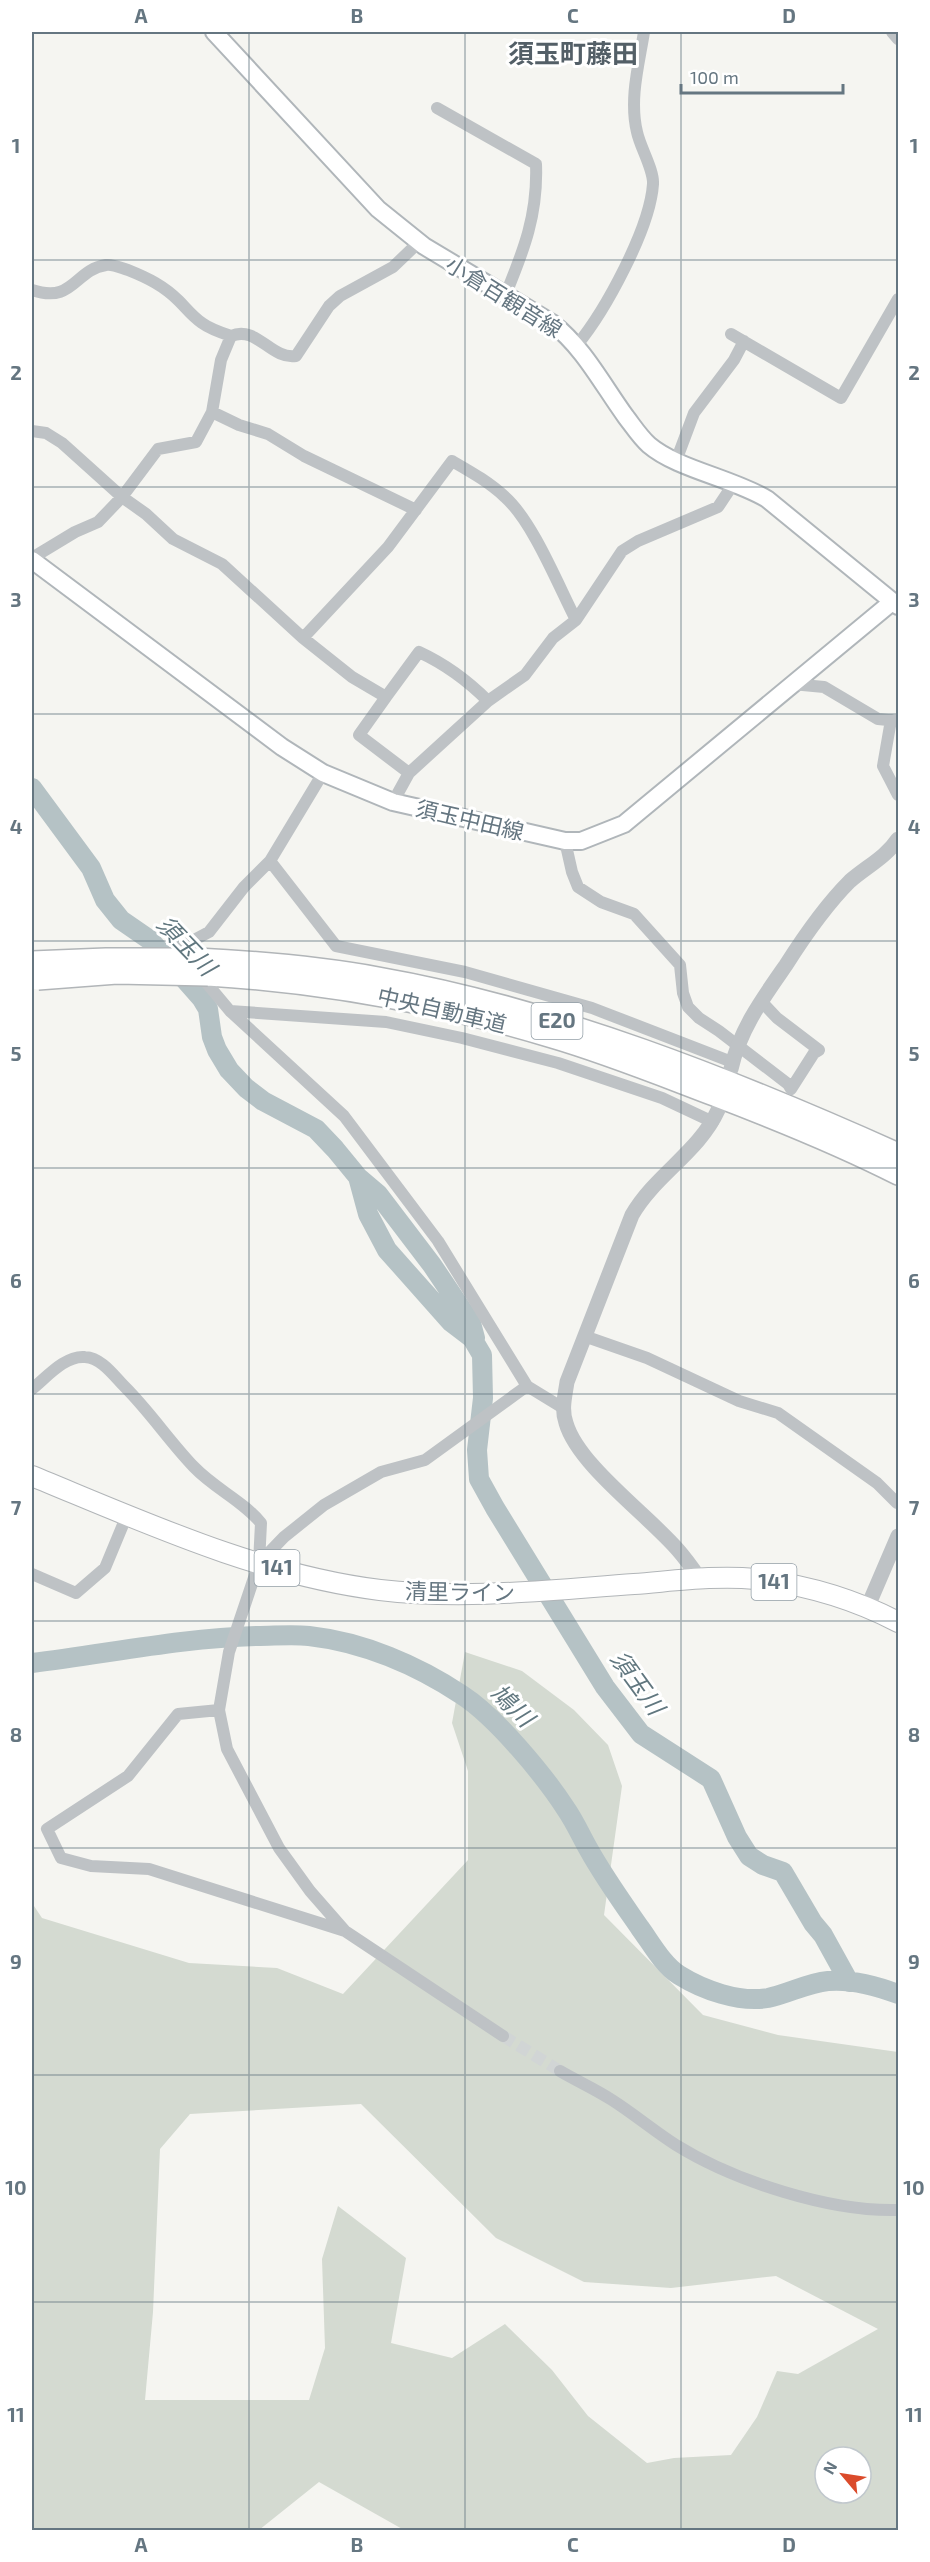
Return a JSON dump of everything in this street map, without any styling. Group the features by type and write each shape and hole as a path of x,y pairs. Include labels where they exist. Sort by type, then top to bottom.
{"highway":[{"name":"中央自動車道","path":"202,967 373,994 456,1011 553,1037 643,1068 741,1106 858,1154 898,1174"},
{"name":"中央自動車道","path":"34,974 117,974 202,967 310,968 378,978 461,996 557,1021 747,1090 898,1154"},
{"name":"清里ライン","path":"32,1476 127,1515 259,1563 318,1579 381,1590 445,1594 537,1592 677,1580 754,1579 799,1585 868,1606 898,1622"}],"main road":[{"name":"小倉百観音線","path":"214,32 364,194 419,242 552,323 577,345 649,445 676,461 734,483 767,499 895,604"},
{"name":"須玉中田線","path":"32,559 282,747 323,773 393,802 565,841 581,841 624,824 792,684 895,604"}],"street":[{"path":"577,345 595,323 642,231 654,183 636,131 634,97 644,32"},
{"path":"892,32 898,39"},
{"path":"437,108 536,164 537,188 527,242 505,296"},
{"path":"32,290 48,295 57,293 106,265 118,267 152,280 177,298 201,323 231,336 240,333 250,335 286,358 296,356 328,306 340,296 393,267 419,242"},
{"path":"731,334 841,398 898,299"},
{"path":"32,559 75,532 98,522 122,497 158,449 196,442 212,412 221,360 231,336"},
{"path":"676,461 694,413 734,360 744,341"},
{"path":"212,412 239,425 268,434 304,456 416,510"},
{"path":"32,431 45,433 62,443 122,497 147,514 174,539 222,564 303,638 351,678 386,696"},
{"path":"303,638 388,547 452,461 486,481 507,498 523,518 576,620"},
{"path":"393,802 409,773 488,701 525,675 553,638 576,620 622,551 638,541 718,507 734,483"},
{"path":"409,773 359,735 419,652 442,662 472,684 488,701"},
{"path":"792,684 824,687 861,711 878,719 895,721 883,766 898,795"},
{"path":"323,773 270,861 244,886 210,932 177,949 230,1011 344,1116 438,1241 527,1386 562,1408"},
{"path":"270,861 336,946 465,972 592,1008 732,1066 737,1046 750,1017 817,918 851,881 892,848 898,839"},
{"path":"565,841 578,887 601,902 634,914 680,965 683,993 688,1007 699,1018 788,1084 791,1089 814,1053 819,1050 777,1018 761,1001"},
{"path":"230,1011 386,1022 462,1038 589,1073 716,1116 695,1144 642,1197 632,1215 567,1382 562,1408 570,1433 589,1461 677,1549 700,1579"},
{"path":"584,1336 647,1358 739,1401 778,1413 877,1483 897,1503"},
{"path":"32,1389 75,1357 87,1356 98,1361 141,1402 199,1472 212,1484 249,1508 261,1523 259,1563 229,1652 219,1710 227,1749 279,1848 310,1891 345,1931 503,2036"},
{"path":"259,1563 284,1538 324,1505 381,1472 425,1460 527,1386"},
{"path":"32,1574 76,1593 105,1568 127,1515"},
{"path":"868,1606 898,1536"},
{"path":"219,1710 178,1714 128,1776 47,1829 60,1858 91,1866 148,1869 345,1931"},
{"path":"560,2071 611,2099 677,2146 720,2168 783,2192 872,2211 898,2210"}],"shaded area":[{"path":"465,1652 522,1671 574,1710 608,1745 622,1786 604,1915 703,2015 778,2035 898,2052 898,2530 404,2530 319,2482 259,2530 32,2530 32,1903 42,1918 189,1963 277,1968 343,1994 468,1860 468,1771 452,1723","holes":["361,2104 496,2238 584,2282 671,2288 776,2276 878,2329 798,2374 777,2371 757,2417 731,2455 674,2458 647,2463 588,2416 552,2370 505,2324 452,2358 391,2343 406,2258 338,2206 322,2259 325,2348 309,2400 145,2400 153,2312 160,2149 190,2114"]}],"waterway":[{"name":"須玉川","path":"32,788 91,868 105,900 121,920 150,940 202,999 208,1009 212,1037 229,1070 246,1088 263,1101 316,1129 335,1149 358,1177 368,1214 387,1250 451,1322 472,1338 482,1355 483,1398 477,1450 479,1479 495,1508 605,1687 641,1734 711,1779 737,1837 749,1856 763,1865 783,1872 813,1923 823,1935 849,1982"},
{"name":"須玉川","path":"358,1177 378,1194 432,1265 471,1323 475,1338"},
{"name":"鳩川","path":"32,1663 229,1637 309,1636 369,1649 445,1684 490,1717 545,1780 566,1809 620,1899 653,1947 668,1966 679,1975 699,1986 745,1999 768,1998 828,1981 864,1984 898,1994"}],"tunnel":[{"path":"503,2036 560,2071"}],"district":[{"name":"須玉町藤田","path":"573,54"}]}
